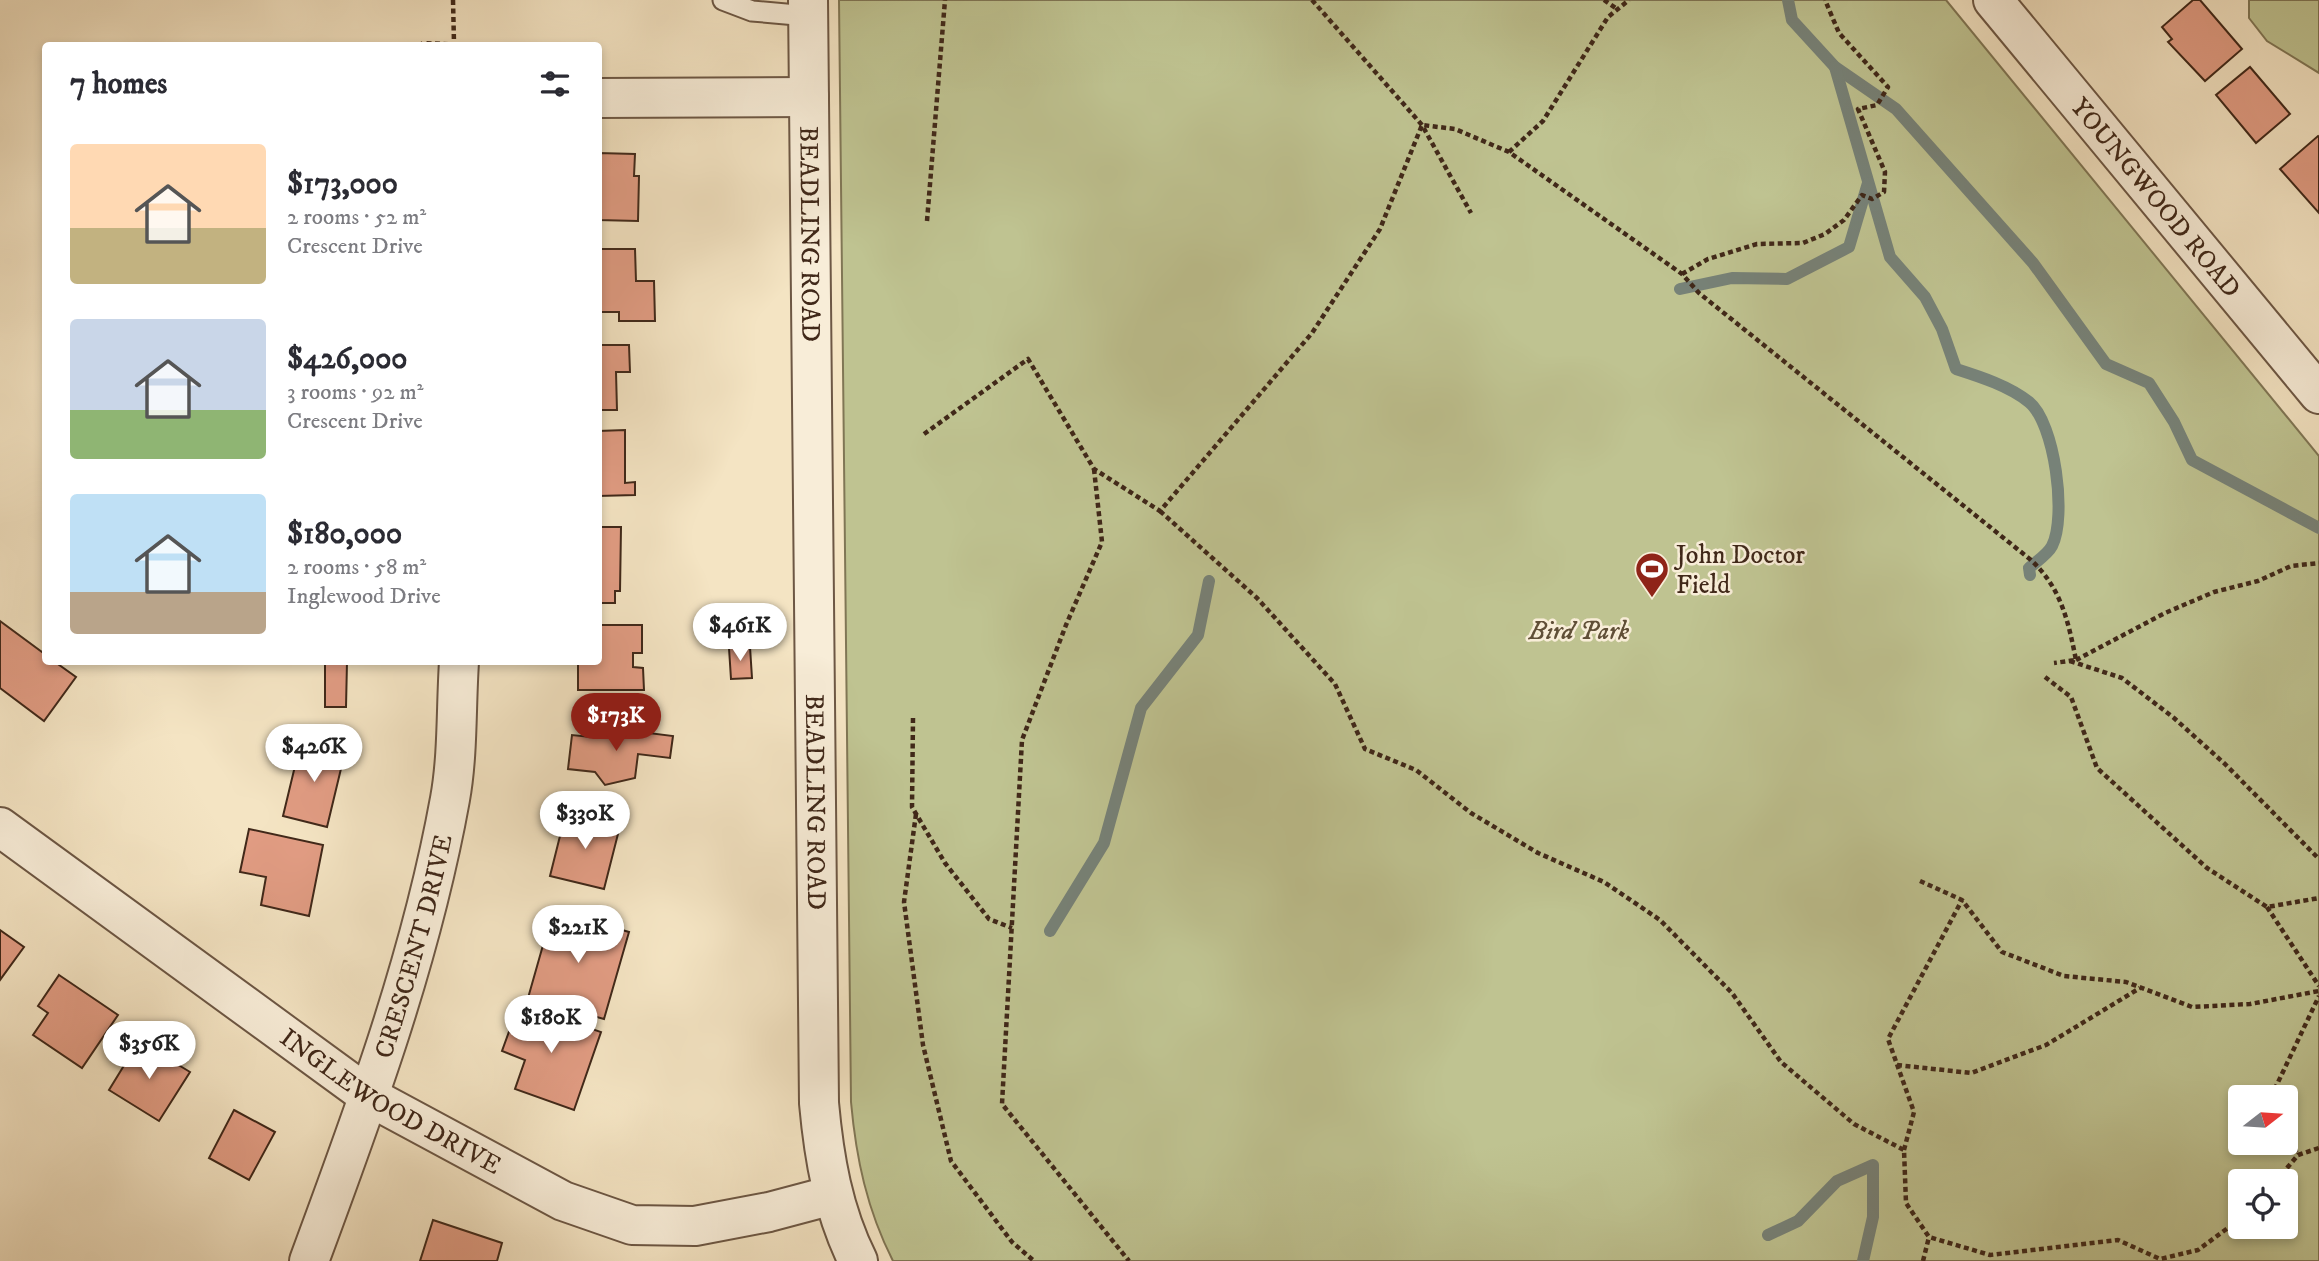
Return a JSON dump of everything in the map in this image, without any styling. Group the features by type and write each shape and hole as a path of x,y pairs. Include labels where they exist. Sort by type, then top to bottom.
{"street":[{"name":"YOUNGWOOD ROAD","path":"1993,0 2319,394"},
{"name":"BEADLING ROAD","path":"808,8 819,1103 824,1152 833,1195 858,1261"},
{"path":"602,98 809,97"},
{"name":"CRESCENT DRIVE","path":"309,1261 370,1097 417,948 450,797 459,665"},
{"name":"INGLEWOOD DRIVE","path":"0,827 370,1097 563,1201 632,1225 695,1226 769,1212 833,1195"}],"lane":[{"path":"723,0 752,11 808,8"}],"path":[{"path":"453,0 454,42"},
{"path":"927,221 945,0"},
{"path":"1312,0 1422,125 1471,213"},
{"path":"1604,0 1617,9"},
{"path":"1509,152 1543,121 1608,17 1629,0"},
{"path":"1682,274 1708,259 1756,244 1803,243 1825,234 1869,197 1885,192 1885,172 1858,109 1877,105 1888,88 1839,33 1825,0"},
{"path":"1422,125 1455,129 1509,152 1682,274 1699,293 2031,559 2054,587 2067,612 2073,660"},
{"path":"1160,511 1312,333 1380,229 1422,125"},
{"path":"924,434 1028,359 1094,469 1102,542 1066,625 1023,740 1002,1104 1129,1261"},
{"path":"1094,469 1160,511 1257,598 1335,684 1365,749 1416,770 1471,813 1538,853 1604,882 1660,920 1732,993 1781,1062 1854,1124 1903,1150"},
{"path":"2054,663 2073,660 2165,613 2214,592 2258,581 2291,566 2319,563"},
{"path":"2073,660 2122,678 2174,718 2225,764 2319,859"},
{"path":"2045,677 2071,696 2097,768 2207,869 2267,907 2319,991"},
{"path":"913,718 912,807 946,863 989,919 1013,928"},
{"path":"916,814 904,902 923,1045 951,1161 1012,1241 1034,1261"},
{"path":"1920,881 1962,900 2002,951 2064,976 2126,982 2192,1007 2250,1004 2319,991"},
{"path":"2267,907 2319,898"},
{"path":"1962,900 1888,1040 1914,1112 1903,1150 1906,1203 1929,1237 1990,1255 2118,1240 2160,1259 2198,1250 2228,1228"},
{"path":"1897,1065 1971,1073 2046,1045 2141,988"},
{"path":"2277,1085 2319,991"},
{"path":"2286,1169 2298,1155 2319,1148"},
{"path":"1923,1261 1929,1237"}],"green space":[{"name":"Bird Park","path":"839,0 1946,0 2319,456 2319,1261 893,1261 876,1223 856,1143 851,1102"},
{"path":"2249,0 2319,0 2319,73 2267,41 2249,18"}],"building":[{"path":"2193,0 2200,0 2242,49 2205,81 2168,42 2172,39 2162,27"},
{"path":"2250,67 2290,114 2256,143 2216,95"},
{"path":"2319,137 2319,213 2280,169"},
{"path":"602,153 635,154 634,176 639,176 638,221 602,220"},
{"path":"602,249 635,249 636,281 654,281 655,321 619,321 619,312 602,312"},
{"path":"602,345 629,345 630,372 616,372 617,410 602,410"},
{"path":"625,430 625,483 635,482 635,495 602,496 602,431"},
{"path":"602,527 621,527 620,591 615,591 615,603 602,603"},
{"path":"0,621 42,652 42,665 59,665 76,677 44,721 0,688"},
{"path":"602,625 642,625 642,653 633,653 633,667 643,668 644,690 578,690 578,665 602,665"},
{"path":"750,647 752,678 731,679 729,648"},
{"path":"325,665 347,665 346,707 325,707"},
{"path":"601,727 673,736 670,758 638,754 635,778 605,785 595,772 568,769 572,735 600,738"},
{"path":"301,741 345,752 327,827 283,816"},
{"path":"566,812 620,826 604,889 550,876"},
{"path":"249,829 323,845 309,916 261,905 266,877 240,872"},
{"path":"553,910 629,932 604,1019 528,998"},
{"path":"0,930 24,947 0,980"},
{"path":"59,975 118,1015 82,1068 33,1035 48,1013 38,1006"},
{"path":"519,1004 601,1032 574,1110 515,1089 525,1060 502,1051"},
{"path":"139,1041 190,1072 159,1121 109,1090"},
{"path":"234,1110 275,1132 249,1180 209,1158"},
{"path":"433,1220 502,1243 497,1261 420,1261"}],"waterway":[{"path":"1788,0 1792,20 1835,67 1896,109 2033,263 2106,364 2149,383 2174,422 2192,460 2319,528"},
{"path":"1835,67 1890,257 1925,297 1942,329 1956,369 1994,382 2021,396 2038,413 2046,429 2056,471 2058,514 2052,546 2029,568 2030,575"},
{"path":"1680,289 1732,278 1787,279 1849,247 1868,183"},
{"path":"1050,931 1104,843 1141,708 1198,635 1209,581"},
{"path":"1768,1235 1798,1221 1837,1181 1873,1165 1873,1217 1863,1261"}],"place":[{"name":"John Doctor Field","path":"1652,599"}]}
